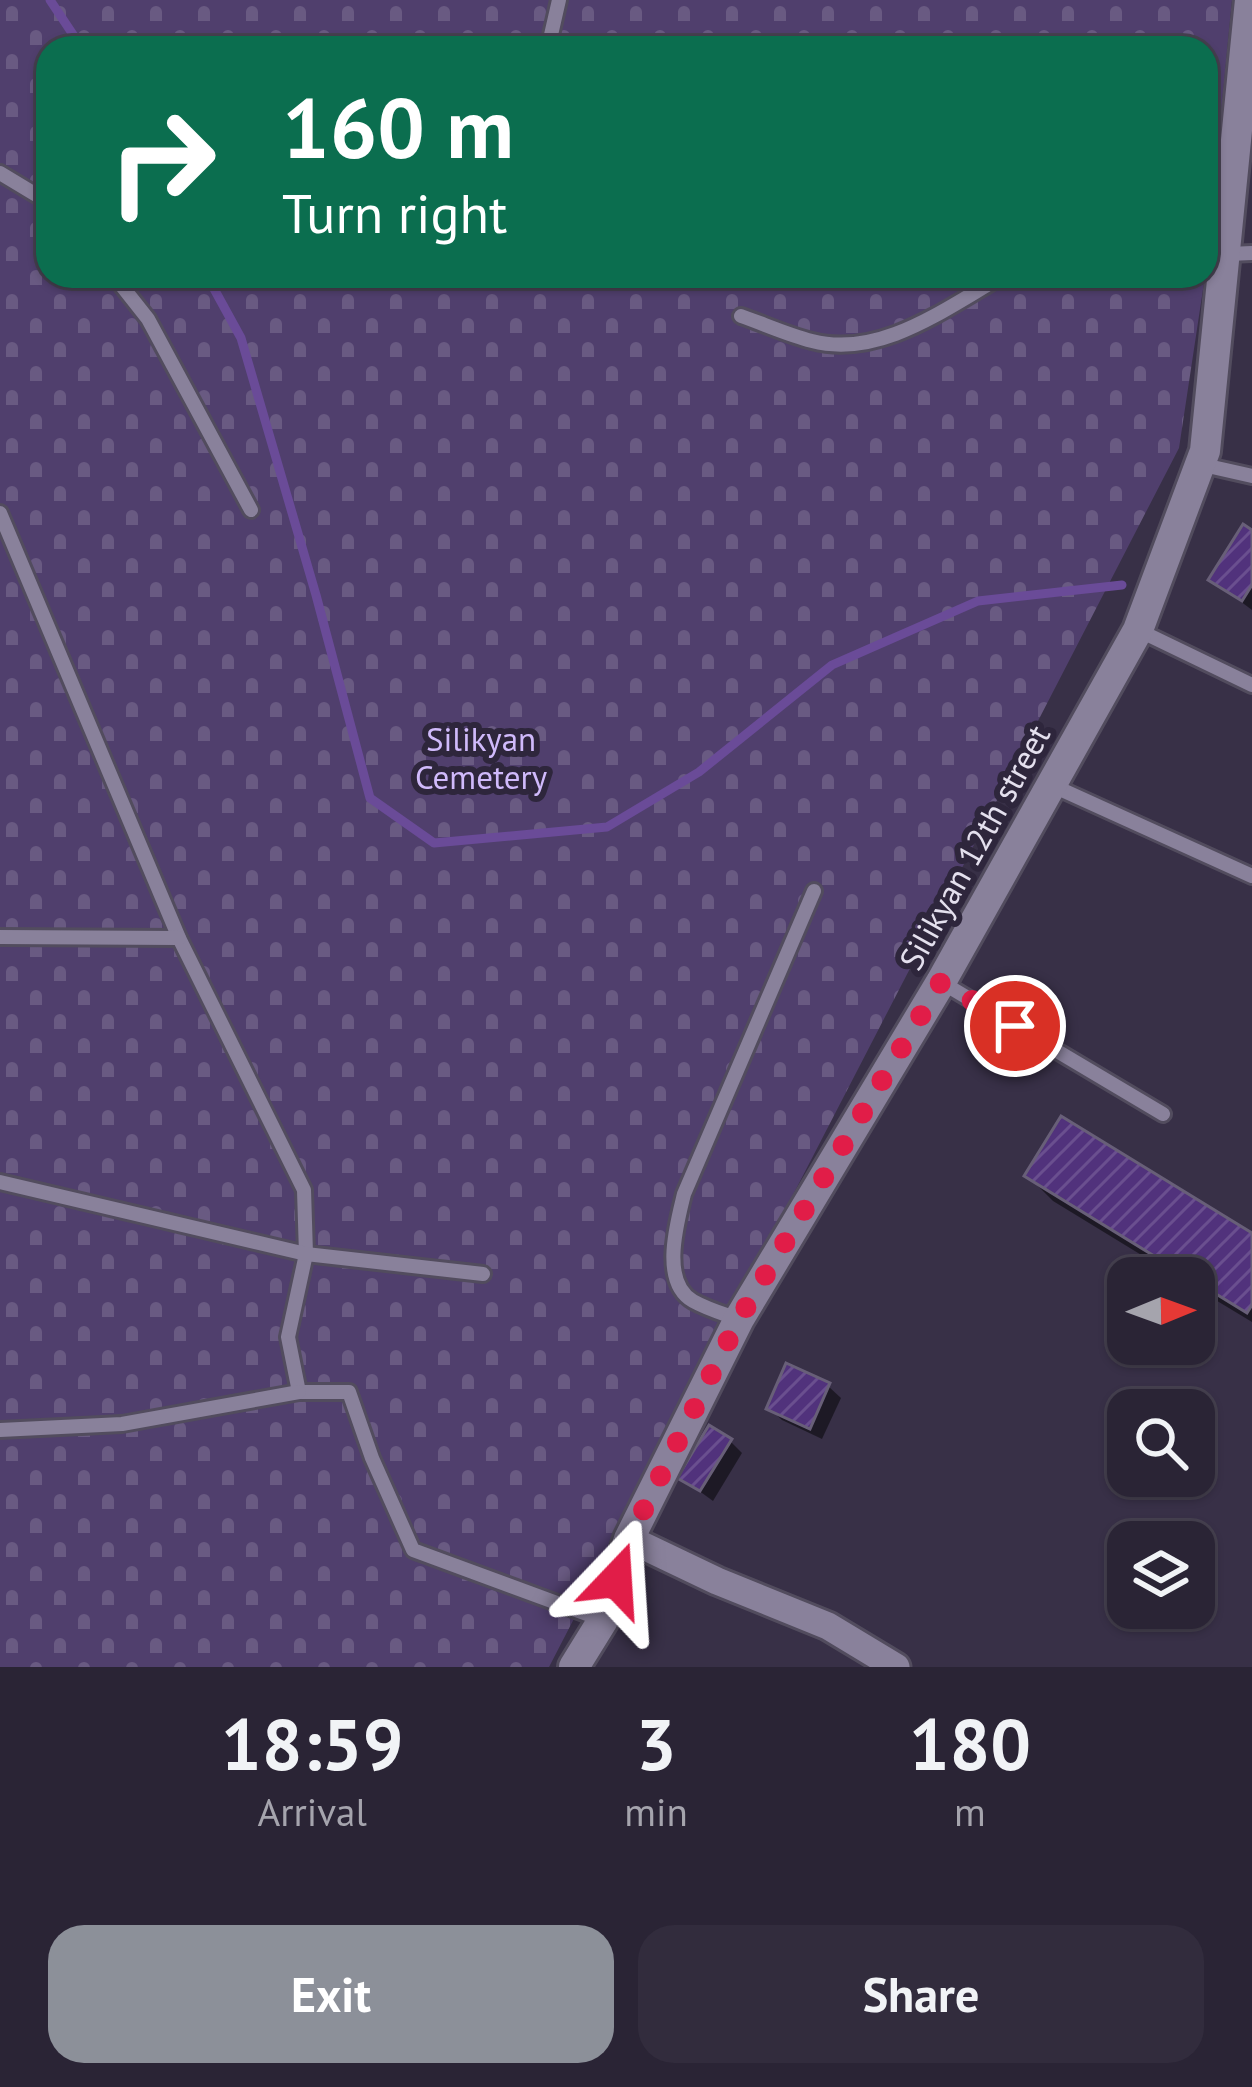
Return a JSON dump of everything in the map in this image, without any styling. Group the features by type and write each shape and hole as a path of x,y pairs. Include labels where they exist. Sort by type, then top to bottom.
{"main road":[{"name":"Silikyan 12th street","path":"574,1667 603,1620 629,1539 739,1319 941,982 1138,630 1205,451 1250,0"}],"street":[{"path":"629,1539 828,1626 896,1667"}],"lane":[{"path":"551,36 559,0"},
{"path":"0,173 36,195"},
{"path":"123,288 148,319 251,510"},
{"path":"740,316 816,342 853,344 899,334 982,288"},
{"path":"1199,464 1252,476"},
{"path":"0,513 179,938 304,1190 306,1254 288,1337 299,1392"},
{"path":"1138,630 1252,685"},
{"path":"1049,784 1252,876"},
{"path":"739,1319 689,1300 676,1276 675,1234 684,1194 814,891"},
{"path":"0,937 179,938"},
{"path":"941,982 1163,1114"},
{"path":"0,1182 306,1254 483,1274"},
{"path":"0,1430 122,1424 299,1392 349,1392 413,1550 603,1620"}],"green space":[{"name":"Silikyan Cemetery","path":"0,0 1232,0 1218,144 1218,36 36,36 36,288 1203,288 1179,448 549,1667 0,1667"}],"building":[{"path":"1243,524 1252,530 1252,585 1242,601 1208,580"},
{"path":"1061,1116 1252,1233 1252,1305 1247,1313 1215,1293 1215,1257 1156,1257 1024,1176"},
{"path":"786,1363 830,1383 810,1429 766,1409"},
{"path":"709,1425 732,1439 700,1491 677,1478"}],"waterway":[{"path":"50,0 74,36"},
{"path":"214,288 241,338 370,798 434,843 607,827 699,772 832,665 978,601 1122,585"}],"route":[{"path":"616,1580 629,1539 739,1319 941,982 1015,1026"}]}
